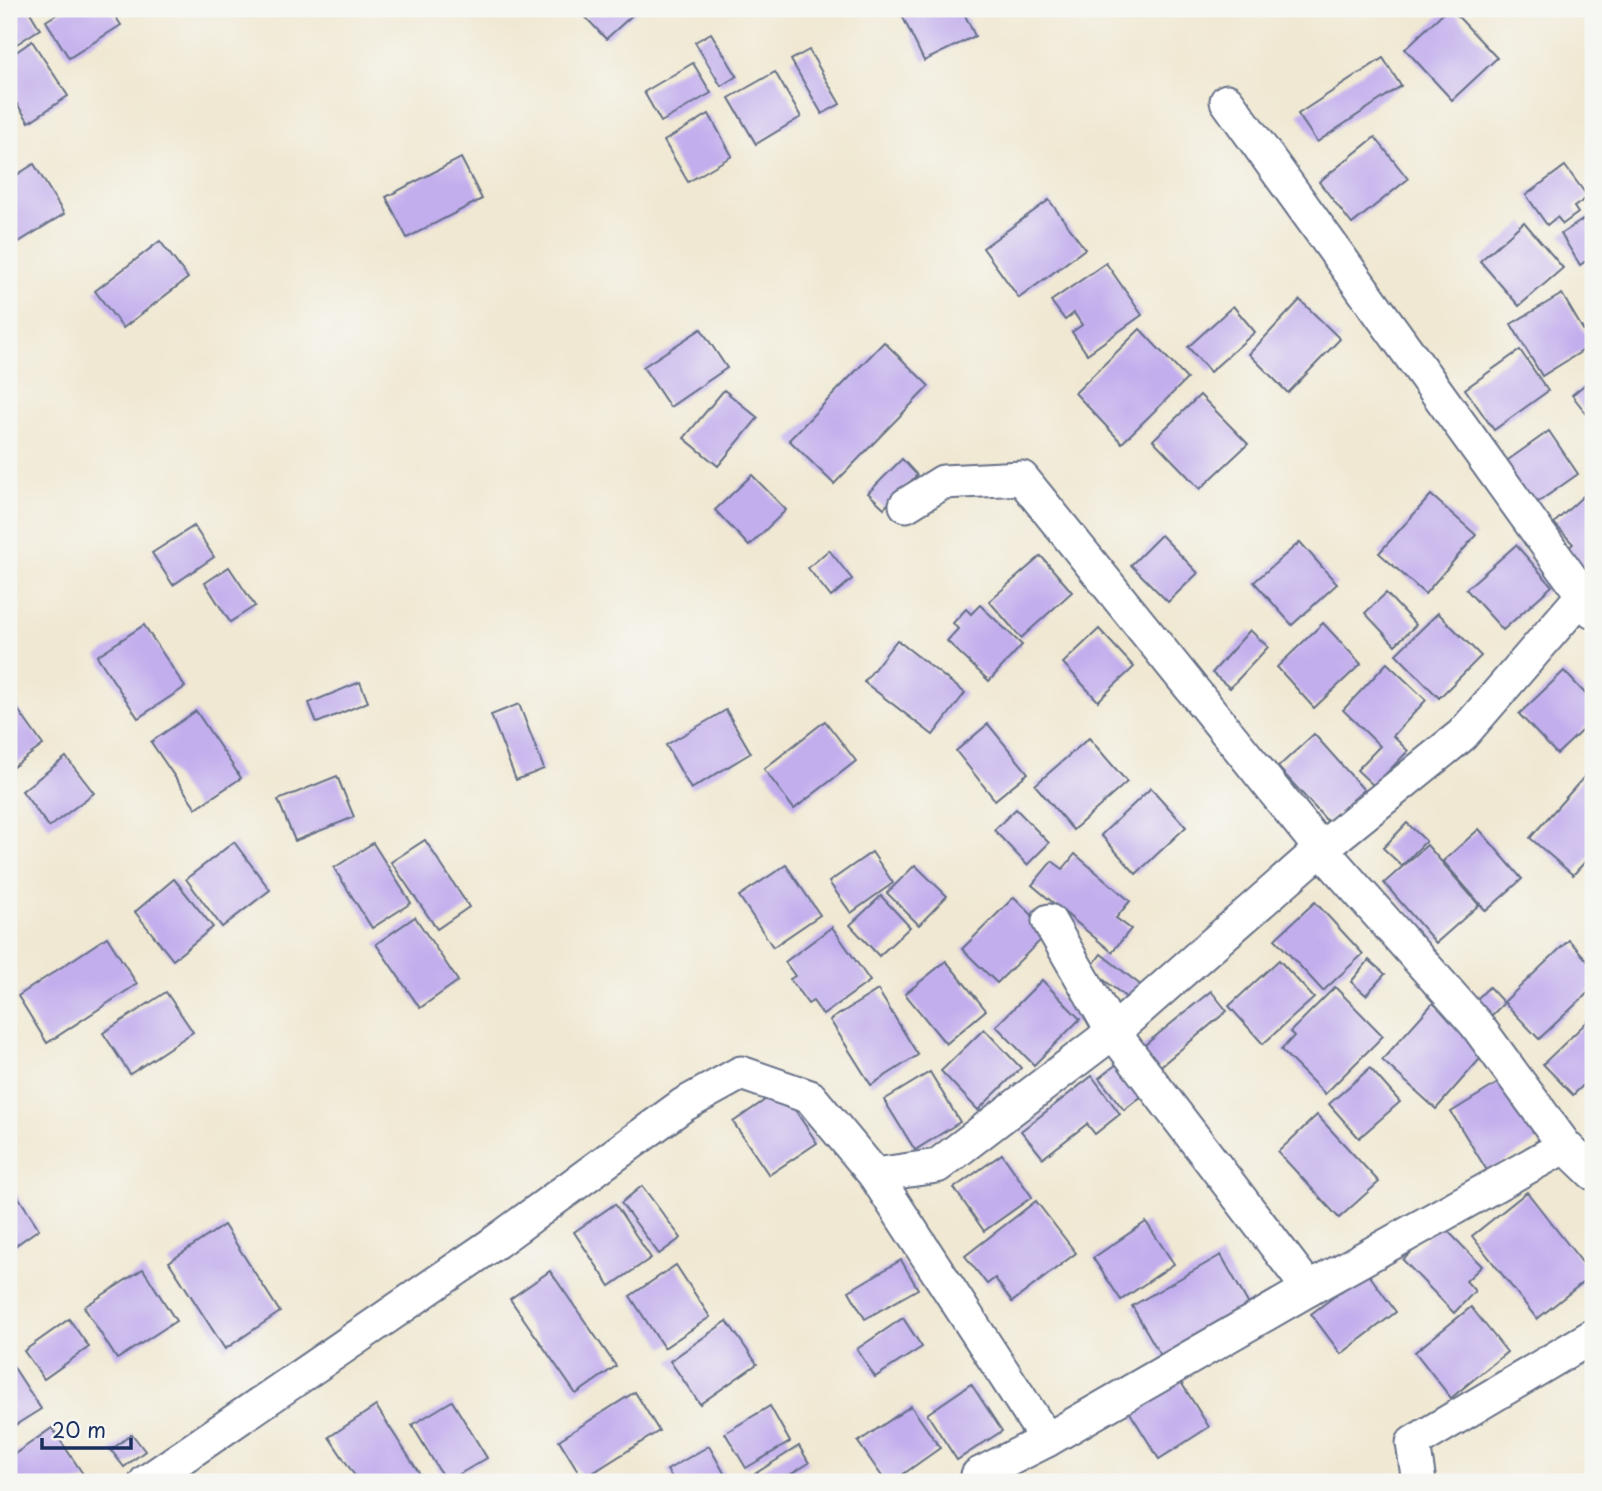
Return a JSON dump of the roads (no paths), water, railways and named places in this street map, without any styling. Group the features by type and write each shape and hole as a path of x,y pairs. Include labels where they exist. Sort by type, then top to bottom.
{"street":[{"path":"875,1175 937,1166 1113,1032 1321,849 1462,736 1590,599 1227,102"},
{"path":"906,505 943,482 1022,478 1321,849 1476,1024 1565,1146 1593,1173"},
{"path":"1049,921 1113,1032 1308,1289"},
{"path":"146,1482 490,1246 682,1105 741,1073 810,1097 875,1175 1047,1440"},
{"path":"979,1482 978,1475 1047,1440 1308,1289 1565,1146"},
{"path":"1419,1482 1413,1443 1593,1336"}]}
